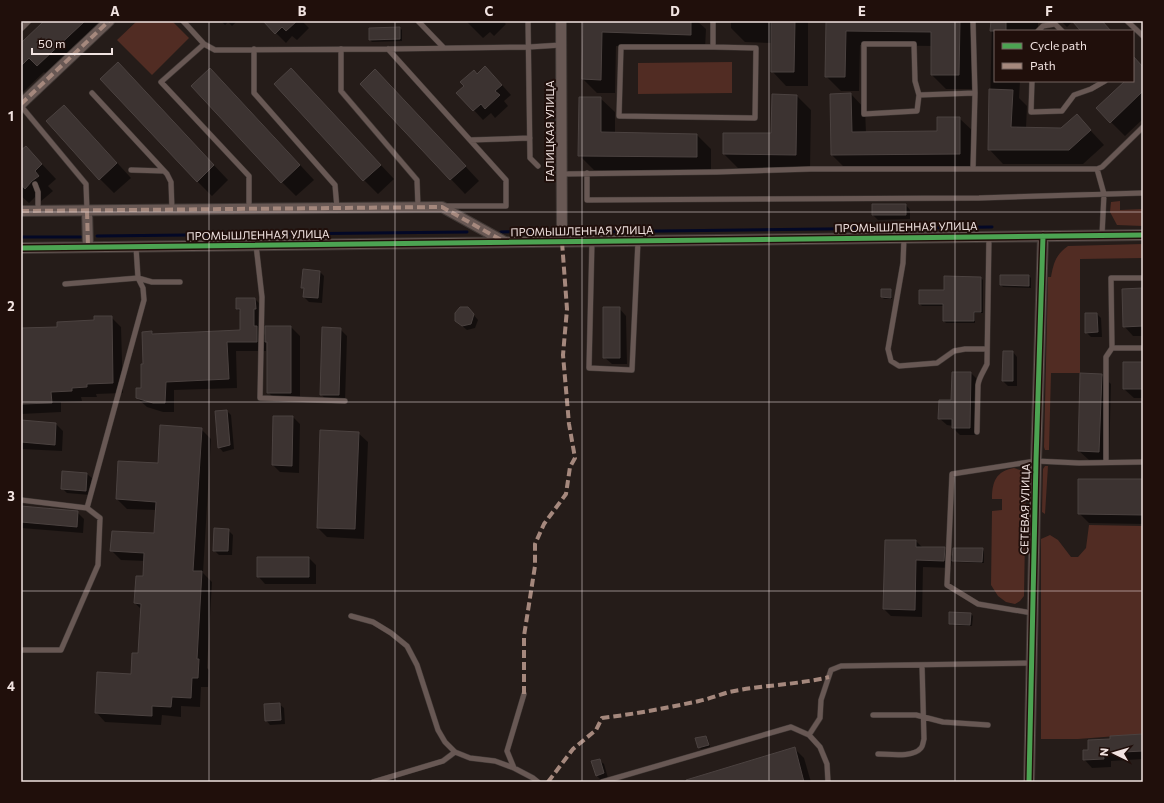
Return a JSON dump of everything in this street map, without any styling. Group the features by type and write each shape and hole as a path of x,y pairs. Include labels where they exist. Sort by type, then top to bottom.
{"street":[{"path":"21,105 109,21"},
{"name":"ГАЛИЦКАЯ УЛИЦА","path":"561,21 562,242"},
{"path":"21,212 442,206 504,242"},
{"path":"87,211 88,247"},
{"name":"ПРОМЫШЛЕННАЯ УЛИЦА","path":"21,248 1143,235"},
{"name":"СЕТЕВАЯ УЛИЦА","path":"1029,782 1032,613 1043,236"}],"lane":[{"path":"21,29 29,21"},
{"path":"183,21 204,44 215,50 529,47 561,45"},
{"path":"418,21 444,48"},
{"path":"528,21 530,158 538,166"},
{"path":"713,21 713,47"},
{"path":"972,169 975,93 973,21"},
{"path":"1127,21 1134,30"},
{"path":"1039,30 1043,26 1054,24 1061,30"},
{"path":"1135,32 1143,36"},
{"path":"204,44 161,82 249,176 249,209"},
{"path":"864,44 914,44 915,81 919,95 918,111 864,114 864,44"},
{"path":"621,47 713,47 756,48 755,118 619,116 621,47"},
{"path":"254,49 254,93 335,185 337,208"},
{"path":"341,49 341,91 417,180 418,207"},
{"path":"388,49 506,180 506,206 442,206"},
{"path":"1032,82 1031,112 1062,111 1074,95 1091,89 1103,82"},
{"path":"92,93 164,171 171,182 172,210"},
{"path":"919,95 975,93"},
{"path":"21,105 86,184 87,211"},
{"path":"562,174 811,169 1096,168 1102,167 1143,127"},
{"path":"470,140 530,138"},
{"path":"1096,168 1104,194 1102,235"},
{"path":"131,170 164,171"},
{"path":"587,173 587,200 971,198 1143,194"},
{"path":"35,184 38,192 38,211"},
{"path":"977,432 979,377 984,372 987,364 989,236"},
{"path":"904,238 903,263 888,349 891,361 899,366 937,363 954,351 965,349 987,349"},
{"path":"592,241 589,368 632,370 638,241"},
{"path":"256,245 262,297 260,398 345,402"},
{"path":"87,508 144,300 143,288 138,278 136,247"},
{"path":"65,284 138,278 152,282 180,282"},
{"path":"1106,462 1106,357 1112,348 1111,278 1143,278"},
{"path":"1112,348 1143,348"},
{"path":"1032,613 978,604 946,585 952,474 1036,461 1078,463 1143,462"},
{"path":"21,500 87,508 100,518 98,566 61,650 21,650"},
{"path":"351,616 373,622 391,633 407,646 416,665 438,730 445,742 455,752 470,758 495,761 514,768 538,782"},
{"path":"809,735 820,718 821,700 831,670 841,666 1032,663"},
{"path":"878,754 909,754 916,753 921,748 924,739 922,665"},
{"path":"514,768 507,751 524,694"},
{"path":"873,715 916,715 943,722 988,725"},
{"path":"606,782 791,727 809,735 820,747 827,764 828,782"},
{"path":"373,782 443,761 455,752"}],"shaded area":[{"path":"137,21 172,21 189,38 152,75 117,40"},
{"path":"732,62 732,93 638,94 638,63"},
{"path":"1120,201 1120,210 1143,209 1143,226 1117,225 1110,212 1111,202"},
{"path":"1143,244 1143,258 1080,259 1080,373 1051,373 1049,450 1045,450 1048,277 1051,277 1056,259 1068,246"},
{"path":"1045,466 1048,466 1045,514 1042,512 1043,469"},
{"path":"1014,468 1023,471 1026,478 1024,596 1015,604 1006,602 998,596 991,585 992,511 1002,510 1002,499 992,499 993,487 996,478 999,475 1008,469"},
{"path":"1089,525 1143,526 1143,734 1078,739 1041,739 1041,539 1050,535 1058,540 1071,557 1078,557 1086,548"}],"building":[{"path":"44,21 85,21 37,66 29,58 21,66 21,43"},
{"path":"263,21 297,21 286,31 282,27 275,34"},
{"path":"583,21 691,21 691,35 602,32 601,80 582,79"},
{"path":"771,21 795,21 794,72 771,72"},
{"path":"826,21 960,21 959,75 931,75 931,32 846,31 845,77 825,77"},
{"path":"991,21 1006,21 1006,30 990,31"},
{"path":"1072,21 1102,21 1110,30 1080,30"},
{"path":"400,27 400,39 369,40 369,28"},
{"path":"1134,57 1143,67 1143,91 1110,123 1096,108 1124,82 1134,82"},
{"path":"118,62 214,165 197,182 100,79"},
{"path":"485,66 502,85 495,91 500,95 485,109 481,104 473,111 456,93 464,86 460,82 474,70 477,74"},
{"path":"210,68 300,165 281,183 191,86"},
{"path":"291,68 381,165 363,181 274,84"},
{"path":"375,69 466,166 450,180 360,84"},
{"path":"989,89 1013,90 1011,127 1061,128 1077,114 1091,130 1069,150 988,150"},
{"path":"851,93 852,132 937,131 937,117 960,117 960,154 831,155 830,94"},
{"path":"772,94 797,95 796,155 723,154 723,133 771,133"},
{"path":"579,97 601,97 601,132 697,134 697,157 578,156"},
{"path":"64,105 117,163 99,180 46,121"},
{"path":"26,146 42,164 35,171 39,176 25,189 21,184 21,150"},
{"path":"872,204 906,204 906,215 872,215"},
{"path":"303,269 320,271 318,298 303,297 304,288 301,288"},
{"path":"1000,275 1029,275 1029,286 1000,285"},
{"path":"944,276 981,277 981,312 974,312 974,321 943,321 943,304 919,304 919,290 944,290"},
{"path":"1143,288 1143,326 1123,327 1122,289"},
{"path":"881,289 891,289 891,298 881,297"},
{"path":"236,298 255,298 256,309 254,309 254,326 257,326 257,342 227,342 229,379 166,382 165,403 153,403 136,398 136,388 141,388 141,364 143,364 142,332 152,331 152,334 240,330 240,309 236,309"},
{"path":"460,307 468,307 474,314 471,324 462,326 455,321 455,313"},
{"path":"603,307 620,307 620,358 603,358"},
{"path":"1085,313 1097,313 1098,332 1085,333"},
{"path":"94,316 112,316 113,383 87,384 87,387 72,388 72,391 51,392 52,403 21,404 21,328 57,327 57,322 94,320"},
{"path":"265,326 291,326 291,393 267,393 267,342 265,342"},
{"path":"322,327 341,328 339,395 320,395"},
{"path":"1003,351 1013,351 1013,381 1002,381"},
{"path":"1123,362 1143,362 1143,389 1123,389"},
{"path":"952,372 971,372 970,428 952,428 952,419 938,419 939,400 951,400"},
{"path":"1080,373 1102,374 1099,452 1078,451"},
{"path":"227,410 230,445 218,448 215,411"},
{"path":"273,416 293,416 292,466 272,465"},
{"path":"21,420 56,423 55,445 21,442"},
{"path":"160,425 202,428 193,571 202,571 197,659 199,659 198,678 192,678 191,698 172,697 171,707 152,706 152,716 95,713 97,672 131,674 132,653 138,653 141,604 134,603 136,576 143,576 144,553 110,551 112,531 154,533 156,502 116,499 118,461 158,463"},
{"path":"320,430 359,432 355,529 317,528"},
{"path":"62,471 87,473 86,491 61,489"},
{"path":"1078,479 1143,479 1143,515 1078,514"},
{"path":"21,506 78,511 77,527 21,522"},
{"path":"214,528 229,529 228,551 213,551"},
{"path":"885,540 916,540 916,547 945,547 944,561 916,560 915,610 883,609"},
{"path":"953,548 983,548 982,562 952,561"},
{"path":"257,557 309,557 309,577 257,577"},
{"path":"949,612 971,613 970,625 949,624"},
{"path":"280,703 281,720 265,721 264,704"},
{"path":"1143,734 1143,751 1103,753 1104,759 1083,760 1083,750 1088,750 1088,740 1110,739 1110,736"},
{"path":"706,736 709,745 698,748 695,738"},
{"path":"795,747 804,782 686,782 686,780"},
{"path":"600,759 604,773 596,776 591,761"}],"waterway":[{"path":"580,232 992,227"},
{"path":"501,232 540,231"},
{"path":"97,236 467,232"},
{"path":"21,237 81,237"}],"marked path":[{"path":"21,104 109,21"},
{"path":"21,211 442,207 503,241"},
{"path":"87,211 88,247"},
{"path":"524,694 524,636 535,566 535,544 544,524 566,494 570,467 575,458 569,424 563,355 567,309 562,242"},
{"path":"548,782 573,749 596,730 602,718 675,706 703,700 729,692 804,682 829,677"}],"cycle path":[{"path":"21,248 1143,235"},
{"path":"1029,782 1036,461 1043,236"}]}
